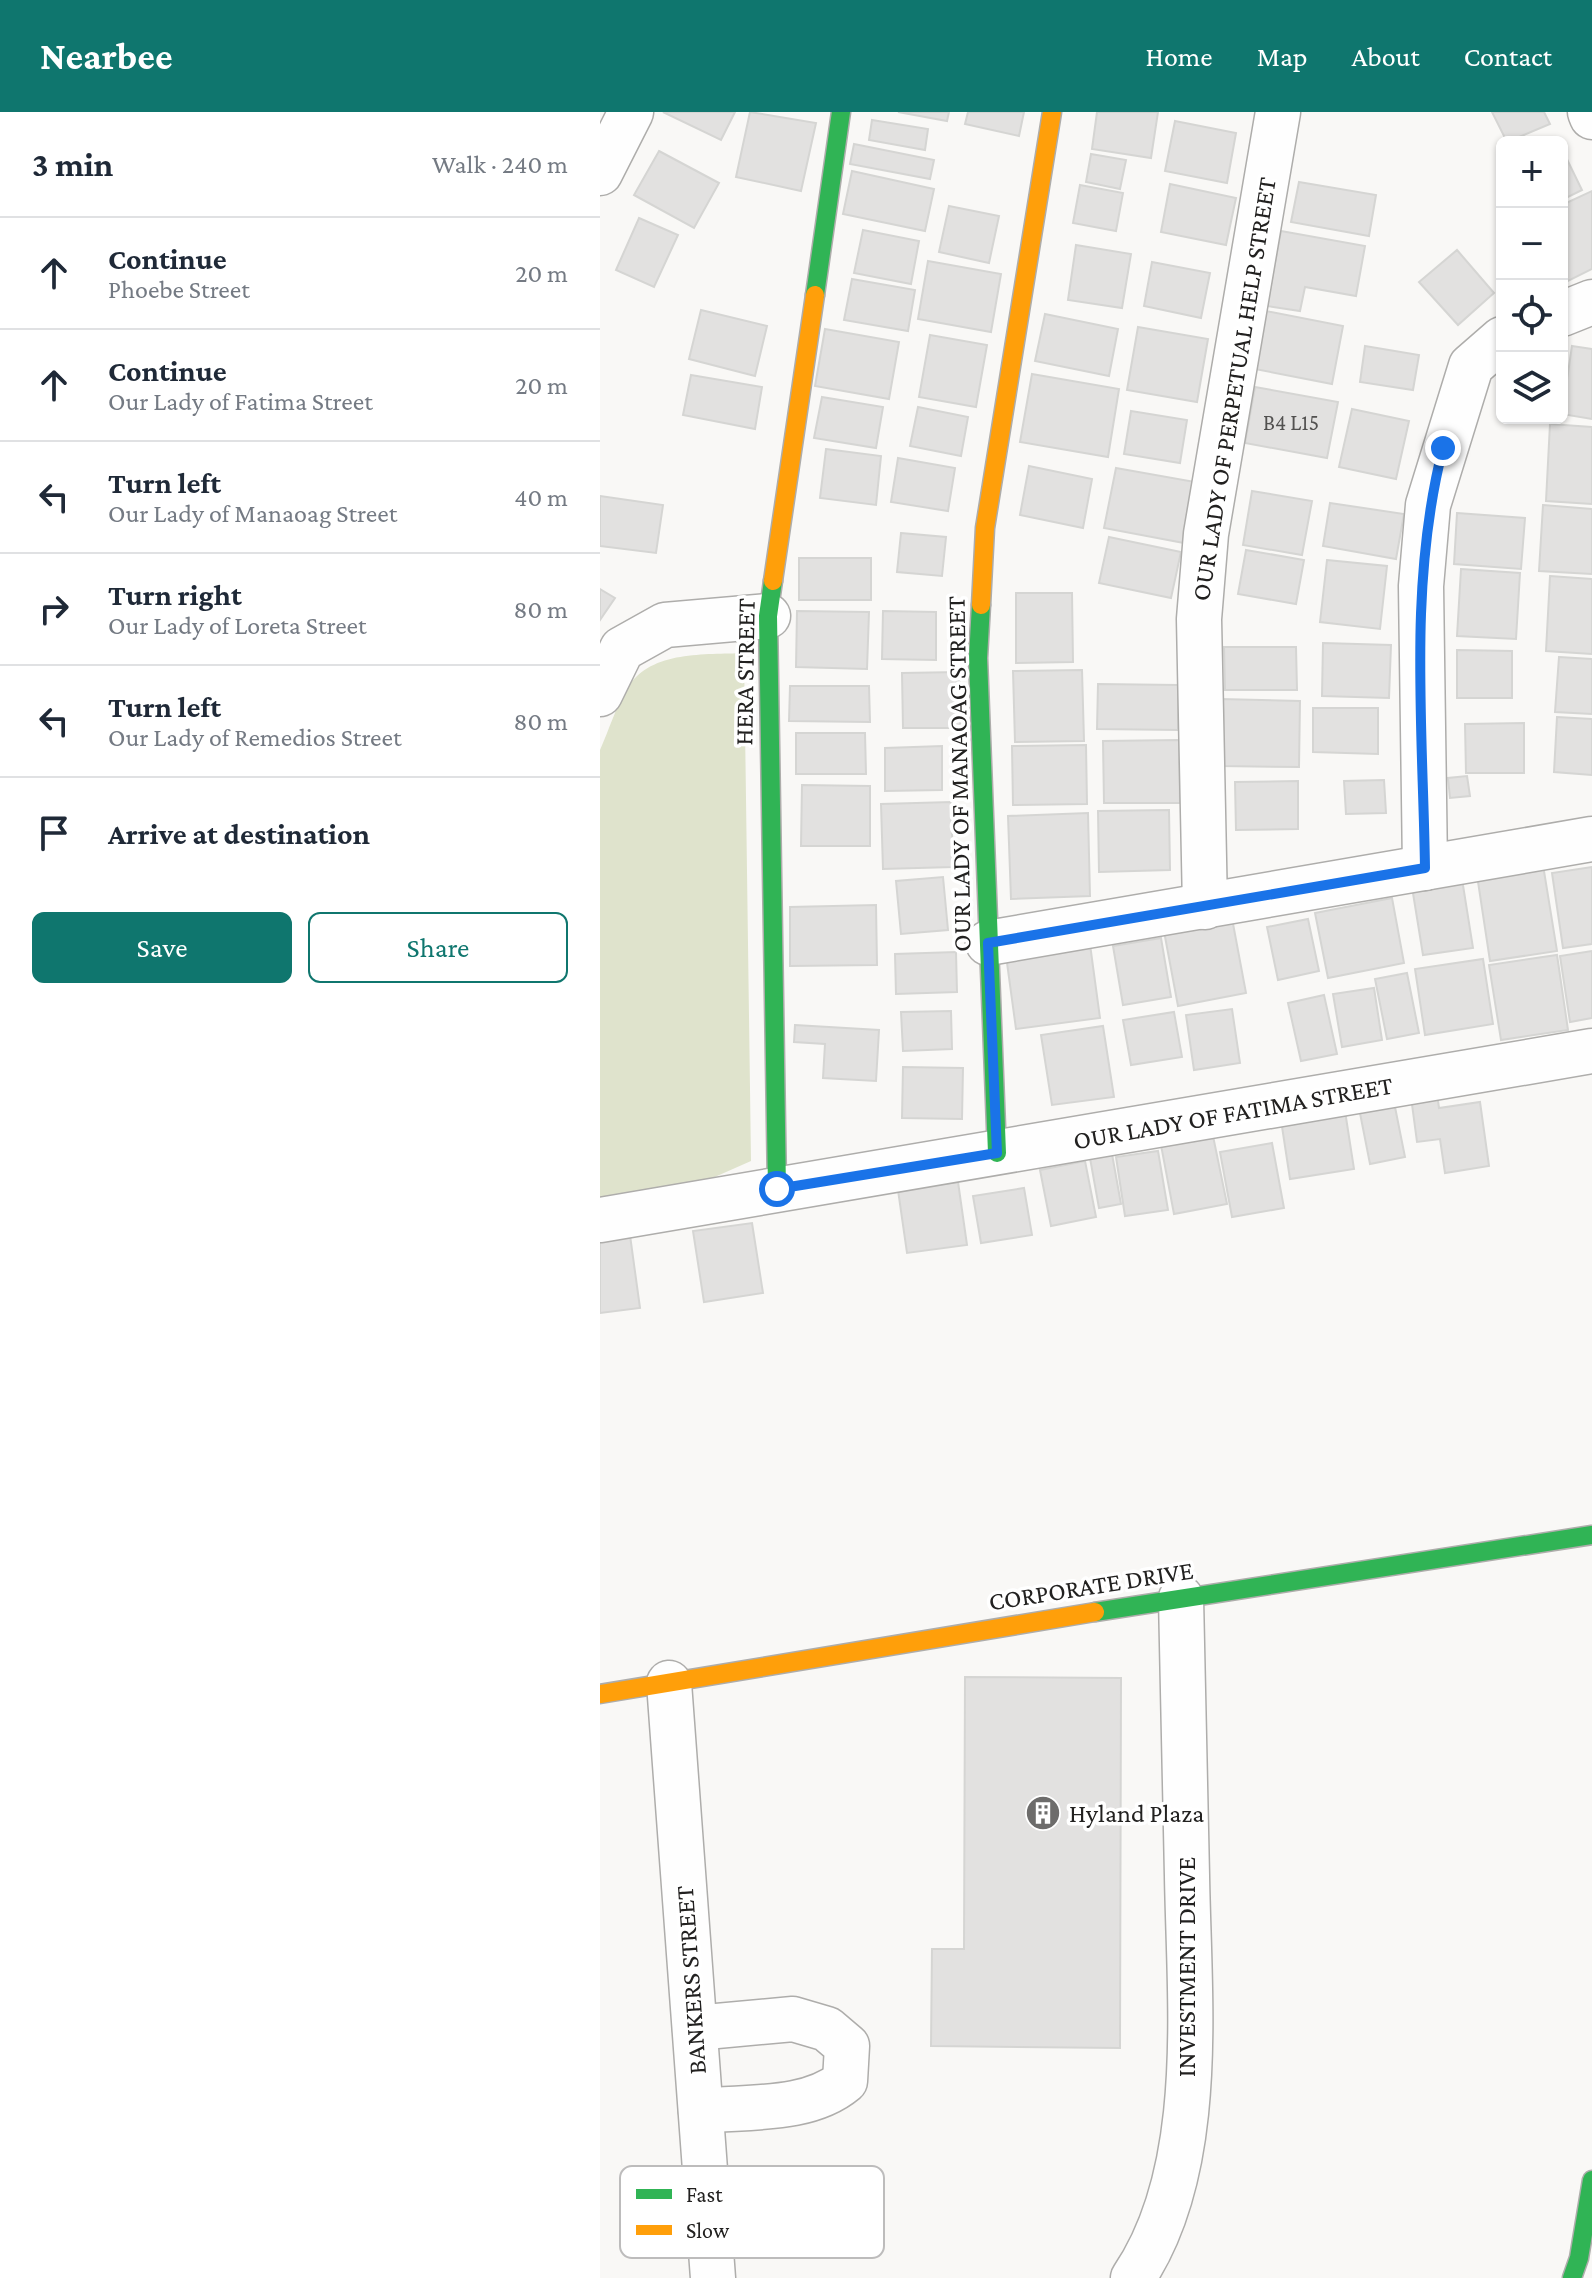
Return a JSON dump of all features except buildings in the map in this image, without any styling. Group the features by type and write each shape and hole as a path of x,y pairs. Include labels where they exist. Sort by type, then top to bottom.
{"street":[{"path":"600,173 631,112"},
{"name":"HERA STREET","path":"777,1189 768,616 841,112"},
{"name":"OUR LADY OF MANAOAG STREET","path":"997,1153 978,658 985,528 1052,112"},
{"name":"OUR LADY OF PERPETUAL HELP STREET","path":"1205,907 1199,619 1206,534 1278,112"},
{"path":"1568,312 1592,302"},
{"path":"1425,868 1421,586 1428,505 1471,366 1496,344"},
{"path":"600,694 622,649 665,625 768,616"},
{"path":"988,943 1592,839"},
{"name":"OUR LADY OF FATIMA STREET","path":"600,1220 1592,1051"},
{"name":"CORPORATE DRIVE","path":"600,1694 1181,1598 1592,1535"},
{"name":"INVESTMENT DRIVE","path":"1133,2278 1150,2254 1175,2179 1186,2119 1189,2000 1181,1598"},
{"name":"BANKERS STREET","path":"669,1683 705,2166"},
{"path":"695,2028 793,2019 827,2029 847,2046 845,2081 830,2093 811,2101 701,2111"},
{"path":"1572,2278 1592,2180"},
{"name":"BANKERS STREET","path":"712,2258 713,2278"}],"green space":[{"path":"744,653 751,1161 708,1180 600,1198 600,750 628,687 651,666 680,657"}],"traffic: fast":[{"path":"815,295 841,112"},
{"path":"773,581 768,616 777,1189"},
{"path":"981,605 978,658 997,1153"},
{"path":"1095,1612 1592,1535"},
{"path":"1572,2278 1579,2258 1592,2180"}],"traffic: slow":[{"path":"981,605 985,528 1052,112"},
{"path":"773,581 815,295"},
{"path":"600,1694 1095,1612"}],"place":[{"name":"Hyland Plaza","path":"1043,1813"}],"route":[{"path":"777,1189 997,1153 988,943 1425,868 1421,586 1428,505 1443,448"}]}
